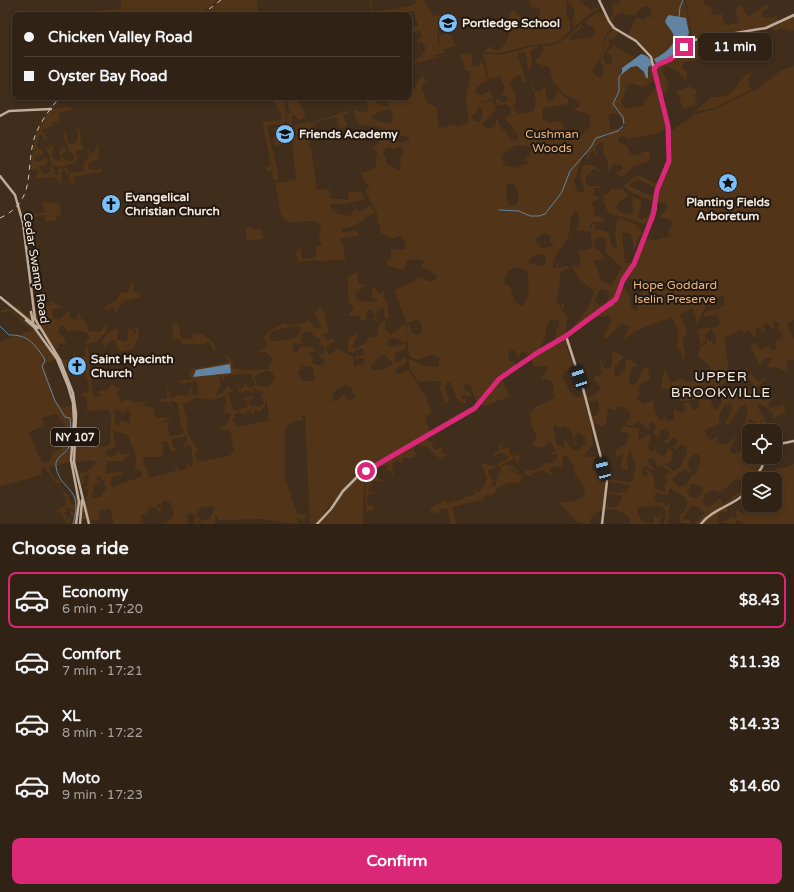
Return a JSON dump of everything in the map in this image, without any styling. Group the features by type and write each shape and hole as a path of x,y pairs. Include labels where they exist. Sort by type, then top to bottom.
{"main road":[{"path":"317,524 331,509 343,491 359,475 475,408 499,379 537,353 566,336 616,299 623,280 634,264 655,211 657,192 668,166 670,152 668,126 655,66 649,55 636,41 621,33 610,24 599,0"},
{"path":"655,66 671,59 694,40 766,28 794,15"},
{"path":"0,116 8,112 51,108"},
{"path":"0,177 15,197"},
{"name":"Cedar Swamp Road","path":"15,197 22,228 34,327 49,342 60,360 67,380 72,403 74,421 71,460 79,499"},
{"name":"Cedar Swamp Road","path":"15,197 24,228 32,308 35,320 40,332 57,359 73,394 76,420 74,458 82,492 84,510"},
{"name":"NY 107","path":"0,298 34,327"},
{"path":"30,302 32,308"},
{"name":"NY 107","path":"11,307 33,323 40,332"},
{"path":"566,336 581,384 607,481 602,524"},
{"path":"72,403 73,394"},
{"path":"782,444 794,441"},
{"path":"701,524 708,516 742,496"},
{"path":"76,524 79,499"},
{"name":"NY 107","path":"79,499 88,519"},
{"path":"80,524 84,510"},
{"name":"NY 107","path":"84,510 89,524"},
{"path":"82,515 87,515"}],"green space":[{"path":"121,0 218,0 203,12 86,12 118,9 121,7"},
{"path":"222,0 257,0 258,12 207,12"},
{"path":"369,0 371,0 372,10 375,12 371,12"},
{"path":"416,0 423,0 433,15 439,16 447,14 449,16 446,22 438,26 437,39 440,48 439,35 445,34 451,35 456,46 442,50 447,52 436,54 433,57 443,56 412,64 422,55 426,48 422,42 418,43 417,41 422,36 420,31 412,34 412,27 417,26 418,24 415,18 415,11 375,12 411,6 416,3"},
{"path":"529,0 567,0 566,14 570,21 570,31 555,43 527,46 501,53 484,52 490,46 496,51 505,44 509,30 509,13 514,11 526,21 537,18 540,15 540,8 531,7"},
{"path":"567,0 578,0 591,10 602,7 589,14 572,29 574,24 572,21 575,12"},
{"path":"621,0 684,0 690,27 690,41 671,58 655,64 651,55 628,36 636,17 644,20 646,17 652,17 650,8 645,6 638,11 635,16 630,14 627,16 622,12 615,16 613,21 609,18 615,13 612,10 613,3 617,4"},
{"path":"686,0 703,0 704,4 712,8 711,11 713,15 722,14 725,25 739,23 736,12 737,6 740,4 748,16 767,5 769,9 764,10 761,14 763,17 771,18 777,16 779,22 770,27 696,38 692,35"},
{"name":"Cushman Woods","path":"598,12 604,14 613,28 605,36 599,61 593,69 594,74 601,78 604,68 600,62 601,53 607,36 614,29 618,33 614,39 609,38 608,41 611,43 604,52 607,65 612,64 612,57 606,53 615,44 616,48 621,49 635,57 622,68 621,71 623,73 631,67 637,66 644,72 646,78 649,76 648,67 652,65 654,81 642,87 635,84 628,84 621,104 626,108 644,106 643,101 648,98 657,86 667,127 658,133 628,139 622,135 618,142 627,146 630,154 640,155 643,151 650,152 649,161 632,167 623,177 615,174 623,169 622,165 613,164 609,171 607,169 608,161 603,153 604,143 601,142 595,147 598,157 593,151 589,155 590,162 586,155 583,156 574,182 577,191 584,193 580,176 583,165 592,165 604,173 594,169 585,177 587,186 601,186 601,188 594,188 593,195 599,197 600,199 592,202 595,216 604,218 605,222 591,222 590,227 592,228 592,224 595,224 595,229 608,232 613,249 617,248 615,234 618,218 629,221 635,225 643,233 639,237 633,252 633,240 629,233 622,233 625,263 632,262 634,259 635,261 622,279 613,300 595,313 595,306 607,304 609,295 607,290 600,289 594,302 600,305 594,306 594,313 571,331 591,302 594,291 577,276 574,269 573,264 577,268 581,263 578,251 590,249 593,245 590,232 576,230 579,220 576,210 571,219 568,237 556,256 553,264 553,268 556,268 555,262 557,262 558,268 568,266 569,268 561,272 557,296 561,308 562,304 564,304 564,309 561,309 567,317 565,335 555,341 556,330 559,327 559,322 554,319 548,322 543,343 540,345 540,348 529,356 526,352 522,352 519,355 520,361 515,351 511,350 508,353 509,360 515,362 516,366 502,378 510,396 488,405 477,405 471,385 465,384 463,389 470,392 471,395 469,397 465,395 461,396 461,398 466,399 466,403 461,405 463,401 458,402 451,383 448,382 445,386 449,401 441,405 445,401 440,388 438,388 441,385 441,381 418,382 410,369 409,360 410,359 421,365 438,367 440,358 432,355 417,360 409,356 406,326 409,324 412,333 417,335 421,333 422,328 420,321 417,320 406,323 395,291 400,287 413,282 418,277 433,281 436,280 436,275 427,269 421,268 424,261 417,259 407,261 404,270 388,266 386,262 391,258 391,249 405,250 405,241 398,236 392,239 381,234 377,214 365,190 370,186 364,182 362,173 373,169 376,166 377,151 372,147 379,143 379,138 367,132 386,136 401,143 409,140 409,137 378,130 382,128 358,124 353,112 356,110 363,113 369,110 366,100 375,100 375,102 384,107 389,105 388,100 412,100 412,89 416,88 415,87 421,76 427,80 421,86 427,102 437,108 438,127 443,128 454,124 457,127 469,123 466,97 471,71 466,71 460,54 471,53 473,66 479,67 482,60 488,80 477,87 475,93 480,95 490,91 493,99 479,102 477,111 472,116 473,120 480,122 483,112 479,105 480,103 493,100 496,110 484,121 483,125 488,129 495,126 497,118 502,131 504,128 510,139 516,140 519,136 505,118 511,115 511,108 505,104 498,106 495,100 499,99 501,103 508,100 507,96 501,95 505,89 500,76 489,79 483,53 500,55 531,47 539,47 531,51 532,66 527,71 528,66 525,52 519,53 518,58 527,82 522,82 520,75 515,77 510,84 515,92 516,98 513,106 518,114 534,111 535,99 531,81 535,91 540,91 545,85 547,101 555,99 556,90 568,99 568,104 543,108 542,117 549,123 558,121 562,123 569,141 579,137 590,127 590,115 572,109 579,107 580,102 569,97 560,90 553,80 550,68 536,63 535,60 543,53 543,46 550,46 560,42 569,36 582,23 582,27 570,37 571,40 593,37 595,33 594,28 584,22","holes":["390,108 393,114 391,123 378,122 371,117","617,114 626,124 624,127 611,130 608,115","522,145 529,146 531,148 529,159 528,157 525,157 526,162 530,162 515,168 504,165 502,156 508,149","402,146 404,151 400,161 401,168 398,170 386,163 386,157 382,152 388,147 394,149","514,183 518,191 519,197 516,205 509,206 506,194 507,184","545,233 551,237 550,241 554,246 542,248 536,243 536,239","600,236 606,239 605,252 622,268 611,285 602,282 594,261 597,259 605,261 600,251 594,247 595,240","536,254 546,256 546,263 543,266 530,264 528,261","519,267 527,271 529,285 528,295 522,306 515,302 510,286 505,285 506,275 512,269"]},
{"path":"794,16 794,30 790,31 782,28 775,31 771,28"},
{"path":"737,34 731,44 734,51 730,52 723,45 713,47 714,51 697,59 684,62 682,69 687,72 687,78 685,80 676,71 665,66 662,71 669,85 666,92 662,94 656,66 665,64 694,42"},
{"name":"Hope Goddard Iselin Preserve","path":"794,66 794,320 788,323 788,329 794,340 794,360 788,359 787,366 789,373 776,367 767,368 772,358 766,358 759,365 750,346 756,343 760,350 769,346 772,351 776,349 776,340 781,339 782,334 777,329 780,323 773,321 774,328 772,329 768,323 763,326 766,332 763,333 760,327 755,329 757,336 754,338 749,331 743,333 742,329 724,338 728,363 728,375 726,382 720,386 719,394 681,402 676,388 661,389 664,371 666,368 670,383 683,378 685,382 702,380 711,372 709,366 698,356 701,346 706,344 707,338 715,344 715,336 711,330 705,334 705,342 700,344 698,329 716,327 720,322 717,315 703,317 706,311 717,310 724,305 724,297 718,297 710,301 697,323 695,322 696,318 692,308 680,314 687,331 683,339 685,358 682,359 681,350 677,349 676,344 678,343 678,331 672,317 635,331 623,341 629,327 622,323 606,339 603,336 612,321 608,316 592,317 615,301 622,284 629,295 631,307 637,311 638,296 643,292 643,288 634,279 623,280 635,265 645,238 651,241 672,236 668,233 673,222 660,217 667,208 667,204 658,202 658,193 670,162 670,132 696,114 716,109 755,90 782,70"},
{"path":"754,71 748,79 751,90 715,108 694,112 712,97 728,94 747,74"},
{"path":"691,86 692,89 695,88 697,94 694,95 698,105 683,109 677,91"},
{"path":"284,100 286,120 284,124 267,126 278,173 278,179 274,180 271,170 268,172 266,169 271,164 262,121 281,120 281,112 273,101"},
{"path":"288,100 297,100 306,115 303,119 299,120 292,114 292,124 287,124 287,114 292,113 286,102"},
{"path":"71,107 71,110 60,112 58,122 53,122 52,126 42,130 48,139 45,139 40,134 37,140 37,147 43,152 43,154 35,157 35,161 41,161 46,158 48,161 46,166 40,166 39,169 45,175 51,171 49,166 55,169 54,173 57,175 59,174 58,169 62,168 61,184 54,177 35,179 38,172 36,169 31,169 34,145 42,123 51,109"},
{"path":"349,111 350,113 343,115 347,126 340,129 336,117 314,123 317,132 322,131 322,135 311,137 308,148 311,148 317,190 329,189 330,198 349,200 348,192 362,192 366,199 345,204 332,204 330,207 338,214 351,216 355,208 359,212 371,205 375,212 350,227 341,228 342,232 357,231 358,236 340,239 344,248 345,261 339,259 323,262 317,260 298,262 296,253 300,248 303,259 315,257 317,245 320,246 322,244 319,238 321,226 317,222 312,221 290,222 286,220 282,216 275,182 288,183 289,179 295,182 296,178 292,143 295,136 314,133 312,122"},
{"path":"311,122 313,132 296,135 295,124"},
{"path":"77,126 80,131 81,143 84,149 76,151 77,159 74,163 60,167 54,166 51,164 50,155 46,149 50,142 48,148 50,151 50,146 53,146 53,151 51,152 53,158 59,161 61,160 59,150 65,146 66,151 62,154 62,158 71,162 75,157 69,150 63,135 66,132 68,143 75,144 78,135"},
{"path":"289,127 289,132 274,133 274,128"},
{"path":"279,133 285,136 285,143 275,146 273,138 274,135"},
{"path":"98,142 99,158 88,164 89,169 98,170 100,166 101,172 73,177 73,182 78,184 71,183 69,174 65,173 64,168 68,168 68,172 72,173 84,171 84,163 88,157 89,146 91,153 94,153"},
{"path":"638,175 658,184 656,188 639,180 630,183 630,186 646,194 654,196 652,201 634,194 623,186"},
{"path":"621,188 629,195 619,202 616,208 628,214 633,212 632,196 642,201 638,217 641,219 647,217 653,208 648,224 646,225 610,214 608,212 603,200 603,195 609,193 610,189"},
{"path":"44,202 60,204 61,215 56,216 56,220 45,222 44,215 35,216 34,220 31,215 45,212 42,204"},
{"path":"250,227 252,229 261,229 263,239 247,240 245,228"},
{"path":"357,272 359,284 367,285 358,290 355,296 357,299 362,301 377,302 377,298 374,296 375,298 373,299 371,296 373,295 371,293 373,286 379,294 385,291 383,298 387,302 389,317 385,319 384,308 381,308 376,313 377,321 371,320 375,316 371,309 367,311 366,319 362,322 359,316 348,316 354,307 349,302 347,277"},
{"path":"131,282 134,284 133,292 139,293 141,297 123,301 116,313 113,307 104,310 108,304 116,301 120,293 128,292"},
{"path":"38,291 40,292 42,304 46,302 47,305 50,305 51,300 65,308 52,309 53,318 60,319 69,310 70,317 76,320 79,312 81,319 85,320 89,331 101,332 105,325 108,330 97,341 88,344 84,343 90,339 88,333 74,330 66,332 65,326 60,325 58,333 64,337 66,344 60,343 58,349 55,349 41,331 14,307 18,306 26,315 29,314 29,310 31,311 32,309 34,314 39,312"},
{"path":"319,307 324,312 329,332 322,334 326,340 333,339 335,342 325,347 329,355 338,349 353,357 355,369 356,365 364,364 365,357 356,360 355,357 364,355 364,350 361,348 352,353 347,351 349,338 358,333 352,348 355,349 367,342 368,337 373,338 378,334 380,324 382,322 386,321 385,331 392,334 405,324 407,340 404,342 395,338 389,338 387,346 393,347 405,343 406,349 396,352 394,361 397,362 406,357 407,363 398,367 395,372 398,374 408,370 426,396 431,412 425,418 430,432 359,474 344,488 316,524 310,524 305,414 301,417 304,420 292,422 285,428 285,477 295,509 297,509 296,513 307,516 303,521 298,518 297,524 262,519 218,520 215,514 215,524 202,524 198,520 198,524 195,524 195,515 190,513 187,516 188,524 165,524 174,515 171,504 167,500 162,502 163,507 159,503 156,503 157,507 161,508 161,512 155,507 149,507 147,513 141,515 143,524 140,521 139,524 114,524 110,508 98,511 100,519 88,521 88,519 81,519 82,496 84,502 89,500 85,499 88,496 88,490 84,486 88,486 89,475 84,476 84,483 81,484 78,471 79,469 81,473 98,463 91,460 76,462 75,445 77,444 79,433 83,433 80,447 83,449 96,445 105,447 110,443 111,415 108,410 87,411 87,399 80,394 88,392 89,387 84,370 80,369 79,361 64,368 62,359 70,361 74,359 74,351 77,358 86,356 84,349 89,346 88,353 91,356 101,354 90,366 93,397 98,397 101,394 97,392 110,388 111,384 120,389 116,395 119,396 121,402 128,399 132,402 142,402 146,400 143,405 153,408 156,418 174,417 158,423 168,422 167,424 170,436 180,435 184,432 180,422 178,403 170,401 172,409 168,402 160,402 161,399 167,399 167,390 164,387 167,387 171,398 179,395 188,396 190,387 192,386 191,394 198,395 199,390 196,381 183,384 177,382 182,380 191,380 190,372 192,369 229,362 224,356 227,356 232,361 233,368 246,370 268,369 272,359 270,356 262,352 256,353 267,347 264,339 267,333 284,323 287,325 302,324 309,320 315,328 321,328 315,313","holes":["296,325 302,328 297,337 287,340 273,341 269,338 271,332","304,332 309,332 321,340 319,344 324,347 325,353 317,356 323,358 325,362 323,365 316,365 312,363 314,357 308,354 316,350 312,347 301,346 296,353 292,349 293,343 303,344 300,338","384,354 393,363 382,370 372,370 371,366","302,365 313,367 315,381 303,381 300,377 299,370 306,368 299,367","268,370 272,372 275,379 268,387 256,385 255,376","251,374 255,385 251,388 247,387 245,378 244,387 240,389 235,385 239,391 238,395 241,391 243,393 246,390 252,393 255,389 264,393 261,395 264,403 260,407 249,405 249,400 255,397 252,396 244,398 248,407 234,411 228,393 233,392 228,385 223,392 216,396 220,385 220,376 223,376 222,381 225,381 224,376","346,385 351,388 355,396 353,399 348,400 344,394 336,401 332,401 333,394 337,389","226,396 225,410 222,412 232,414 227,424 218,429 230,430 234,451 229,456 198,462 195,454 199,449 194,446 187,430 187,420 183,404 182,406 181,404 188,403 195,398 211,400","265,397 269,414 268,418 271,420 237,427 236,424 232,422 235,415 239,412 247,416 245,413 250,411 253,416 255,409 259,412 265,406","127,409 130,411 130,423 120,420 119,426 115,424 114,410 119,410 126,416 124,412","114,431 128,435 136,457 135,468 142,473 140,477 112,487 110,484 112,477 121,475 123,472 106,473 107,461 122,461 131,453 122,455 119,451 112,457 107,456 106,450 116,447 113,435","187,436 187,441 183,446 191,445 193,466 189,467 188,462 186,463 187,468 178,471 177,466 175,466 176,471 149,478 142,457 158,457 164,455 162,450 164,445 162,442 165,441 168,444 170,451 178,451 172,445 172,439","97,475 102,479 107,488 101,495 103,496 91,499 94,486 102,482 96,479","202,507 214,507 215,511 214,509 210,518 202,521 196,513"]},
{"path":"9,308 31,326 57,359 45,364 45,368 56,401 62,407 72,406 74,421 71,430 68,429 56,414 42,418 44,426 29,432 38,455 43,463 49,462 53,453 60,449 66,442 65,434 72,433 71,462 48,467 53,476 61,482 61,484 55,482 45,467 41,468 42,474 38,476 0,486 0,342 32,330 10,311 0,313 0,311"},
{"path":"172,324 179,324 181,338 193,339 193,333 196,333 197,339 197,333 200,333 212,342 216,348 216,351 213,350 209,342 201,345 182,344 179,339 173,339"},
{"path":"129,326 130,330 133,330 134,335 136,331 133,327 138,328 139,336 133,349 120,352 115,340 110,341 104,348 102,342 108,333 118,328 117,340 127,341"},
{"path":"564,338 568,345 566,346 573,366 564,372 563,378 571,394 578,398 585,392 588,397 592,397 601,388 593,379 595,376 602,374 600,358 604,368 609,369 613,360 611,350 624,357 614,368 615,376 619,376 620,373 625,370 626,358 640,366 633,366 629,378 631,385 637,382 644,367 648,368 650,379 641,383 637,400 644,404 653,400 655,412 659,420 664,419 665,413 666,421 674,420 674,408 681,413 685,411 684,403 690,402 691,408 694,410 699,408 698,401 710,399 714,409 718,409 722,402 719,398 748,391 755,386 747,376 750,373 758,382 764,377 766,379 755,389 762,400 776,395 767,404 770,408 784,405 786,412 774,419 771,412 760,404 757,406 768,424 757,424 750,419 748,424 744,424 748,410 746,405 741,406 729,424 725,424 732,409 731,404 725,405 720,413 719,424 705,430 706,436 711,440 718,436 716,443 727,445 737,434 730,448 730,452 736,454 742,450 742,464 761,464 756,472 742,472 742,482 736,479 721,492 713,490 705,494 703,501 705,507 709,507 720,498 723,505 742,489 742,494 727,507 727,512 718,513 717,521 720,524 692,524 697,523 693,521 698,521 705,513 692,505 683,519 689,520 692,523 681,523 680,514 684,512 688,501 670,488 668,496 658,492 655,495 654,501 661,503 661,499 662,503 666,506 670,503 669,524 664,524 666,513 663,507 657,505 654,508 652,506 638,507 638,514 643,522 652,523 654,522 654,512 656,518 663,516 659,521 660,524 629,524 631,520 626,515 607,509 596,513 589,524 577,522 563,506 558,503 576,501 585,495 582,484 575,475 574,466 567,455 562,457 563,465 561,467 556,466 550,469 552,476 542,470 532,474 532,477 525,474 525,469 534,471 547,463 553,463 557,458 557,454 548,454 556,451 551,443 551,438 546,446 537,448 533,444 537,433 533,431 529,413 536,407 555,398 553,392 554,384 549,380 541,379 541,376 546,372 547,366 534,366 531,359 551,348","holes":["585,396 589,402 594,401 595,399 599,402 599,412 596,416 592,416 587,410","618,406 627,409 631,415 630,420 625,422 628,425 634,426 636,421 641,422 641,425 649,430 650,422 655,424 656,428 653,433 659,438 660,430 665,429 670,434 668,439 662,441 667,444 674,437 678,441 676,445 672,447 676,450 682,444 687,448 687,454 683,459 681,466 674,471 664,464 670,462 673,452 668,448 664,457 655,452 657,446 652,452 647,447 651,438 649,434 639,440 639,428 623,426 621,431 629,434 626,444 616,449 616,455 618,457 622,454 623,455 620,468 628,470 627,456 630,450 636,467 633,481 626,482 612,479 611,471 606,473 609,482 630,485 631,487 629,487 627,492 617,493 608,491 611,494 622,496 619,505 612,508 605,505 607,487 603,470 597,472 591,469 596,456 583,457 593,444 590,421 594,430 595,423 603,427 606,423 608,408 618,411 616,408","556,425 558,428 565,426 567,429 570,428 575,445 577,444 574,437 578,432 585,437 587,443 576,451 571,448 564,439 564,448 557,445 553,427","695,454 699,455 700,462 696,475 692,475 687,484 680,487 672,478 684,469 691,472 687,465 689,459","651,458 656,461 657,467 662,466 671,472 669,476 670,473 668,472 665,476 668,481 664,485 666,492 653,488 655,481 651,472 646,469 645,471 648,472 646,476 642,476 642,468 647,467 656,471 648,462 648,459","691,484 697,484 703,487 701,494 697,498 691,497 687,492"]},
{"path":"423,438 430,442 435,442 432,445 432,448 435,450 445,446 441,452 449,455 439,458 427,447 417,445 413,451 417,453 414,458 402,458 402,464 398,461 392,463 394,477 390,471 387,470 387,465 381,466 371,474 386,482 370,481 372,482 372,486 370,486 369,483 369,491 377,493 368,494 367,503 369,506 370,503 375,509 368,511 366,514 365,472"},
{"path":"503,444 502,449 511,447 509,452 511,455 516,456 521,454 518,463 516,463 516,458 501,465 513,466 521,473 507,469 523,476 520,479 521,484 513,482 505,484 498,488 493,495 487,495 481,500 452,507 456,524 451,524 448,510 446,508 440,509 437,514 433,510 435,514 432,512 430,515 431,508 443,502 442,497 447,503 463,499 466,495 467,497 476,494 475,489 478,493 484,487 487,479 482,465 478,462 497,467 488,470 489,475 494,480 491,485 495,487 501,467 496,464 509,458 507,455 500,453 493,457 493,454 500,450 498,446"},
{"path":"794,464 794,524 743,524 738,520 735,524 720,522 729,519 730,515 733,518 737,518 737,515 735,514 738,511 744,515 745,512 782,512 782,472 773,472 778,468 786,468"},
{"path":"364,473 363,524 318,524 345,489"},
{"path":"50,484 67,494 72,505 75,504 75,495 78,493 76,524 72,524 74,519 70,515 71,510 75,514 74,510 69,507 64,510 69,512 63,512 68,517 65,519 66,521 68,521 69,516 72,521 69,522 70,524 66,523 61,513 56,511 65,506 66,498 60,490"}],"water":[{"path":"669,15 686,18 689,33 676,52 667,59 656,63 654,59 669,48 674,41 674,36 665,21"},
{"path":"641,54 645,55 651,60 652,65 648,67 648,78 646,78 644,72 637,66 631,67 622,74 622,68"},
{"path":"230,364 231,373 193,377 196,370"}],"waterway":[{"path":"679,17 680,7 683,0"},
{"path":"622,73 619,77 619,91 613,104 623,117 624,124"},
{"path":"499,210 519,211 530,216 545,214 562,192 570,171 591,147 596,138 618,131 623,126"},
{"path":"0,326 9,335 21,336 30,340 44,358 45,361 42,366 44,372 55,401 65,417 70,418 71,430"},
{"path":"70,438 69,447 58,458 56,467 62,481 74,496 76,502 76,511 73,524"}],"railway":[{"path":"205,12 221,0"},
{"path":"0,218 12,211 20,203 25,194 28,184 31,151 36,133 45,117 58,100"}],"place":[{"name":"Portledge School","path":"448,23"},
{"name":"Friends Academy","path":"285,134"},
{"name":"Planting Fields Arboretum","path":"728,183"},
{"name":"Evangelical Christian Church","path":"111,204"},
{"name":"Saint Hyacinth Church","path":"77,366"}],"district":[{"name":"UPPER BROOKVILLE","path":"721,384"}],"route":[{"path":"366,471 433,431 471,411 478,405 499,379 529,358 566,336 590,317 612,304 616,299 624,278 634,264 653,215 656,207 657,190 669,161 670,152 668,126 654,69 657,65 671,59 684,47"}]}
